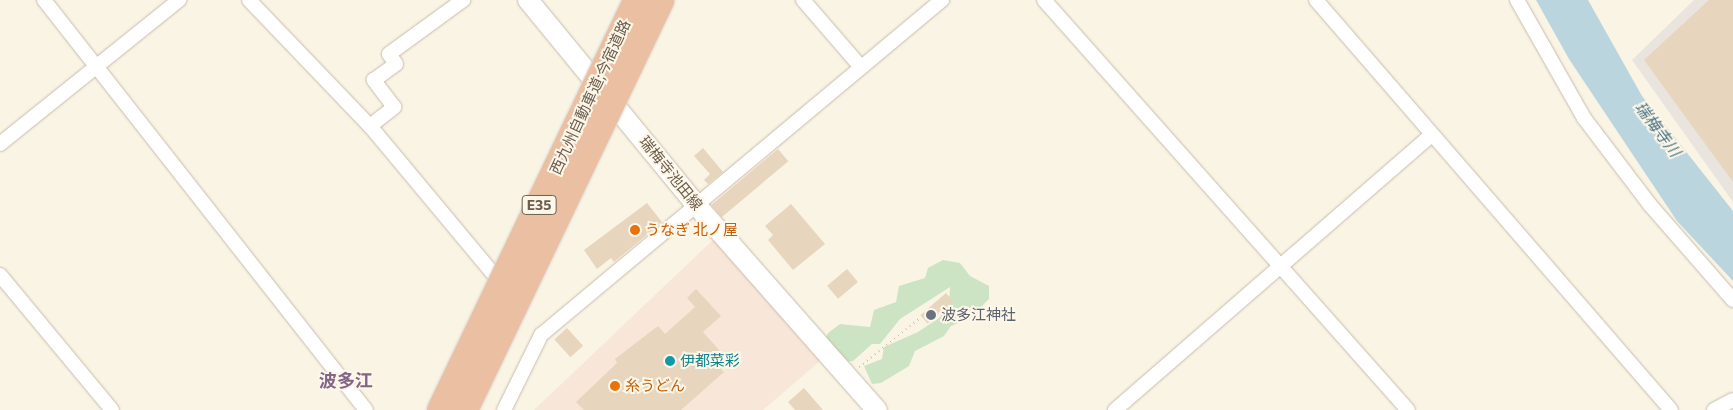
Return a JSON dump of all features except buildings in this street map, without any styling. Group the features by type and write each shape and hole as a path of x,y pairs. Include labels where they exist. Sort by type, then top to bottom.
{"highway":[{"name":"西九州自動車道;今宿道路","path":"440,410 636,0"},
{"name":"西九州自動車道;今宿道路","path":"465,410 661,0"}],"main road":[{"name":"瑞梅寺池田線","path":"528,0 697,206 877,410"}],"street":[{"path":"44,0 366,410"},
{"path":"0,144 179,0"},
{"path":"248,0 370,126 496,277"},
{"path":"370,126 394,107 374,80 396,64 389,54 463,0"},
{"path":"803,0 860,66"},
{"path":"504,410 540,335 697,206 860,66 942,0"},
{"path":"1044,0 1408,410"},
{"path":"1316,0 1671,410"},
{"path":"1517,0 1584,118 1650,205 1733,300"},
{"path":"1115,410 1431,135"},
{"path":"0,275 112,410"},
{"path":"1714,410 1733,400"}],"path":[{"path":"855,370 919,319"}],"shaded area":[{"path":"1694,0 1733,0 1733,202 1632,60"},
{"name":"伊都菜彩","path":"714,239 820,361 763,410 534,410"}],"green space":[{"path":"943,260 960,263 970,276 989,286 989,299 969,319 951,326 944,336 915,351 909,366 881,383 872,384 864,366 882,359 884,347 918,332 939,318 949,305 950,287 900,319 880,344 872,344 853,361 845,362 825,341 828,333 840,324 870,327 874,310 896,302 899,286 925,278 928,268"}],"water":[{"name":"瑞梅寺川","path":"1536,0 1588,0 1642,96 1733,211 1733,281 1677,221 1569,59"}],"place":[{"name":"うなぎ 北ノ屋","path":"635,230"},
{"name":"波多江神社","path":"931,315"},
{"name":"伊都菜彩","path":"670,361"},
{"name":"糸うどん","path":"615,386"}],"district":[{"name":"波多江","path":"346,380"}]}
